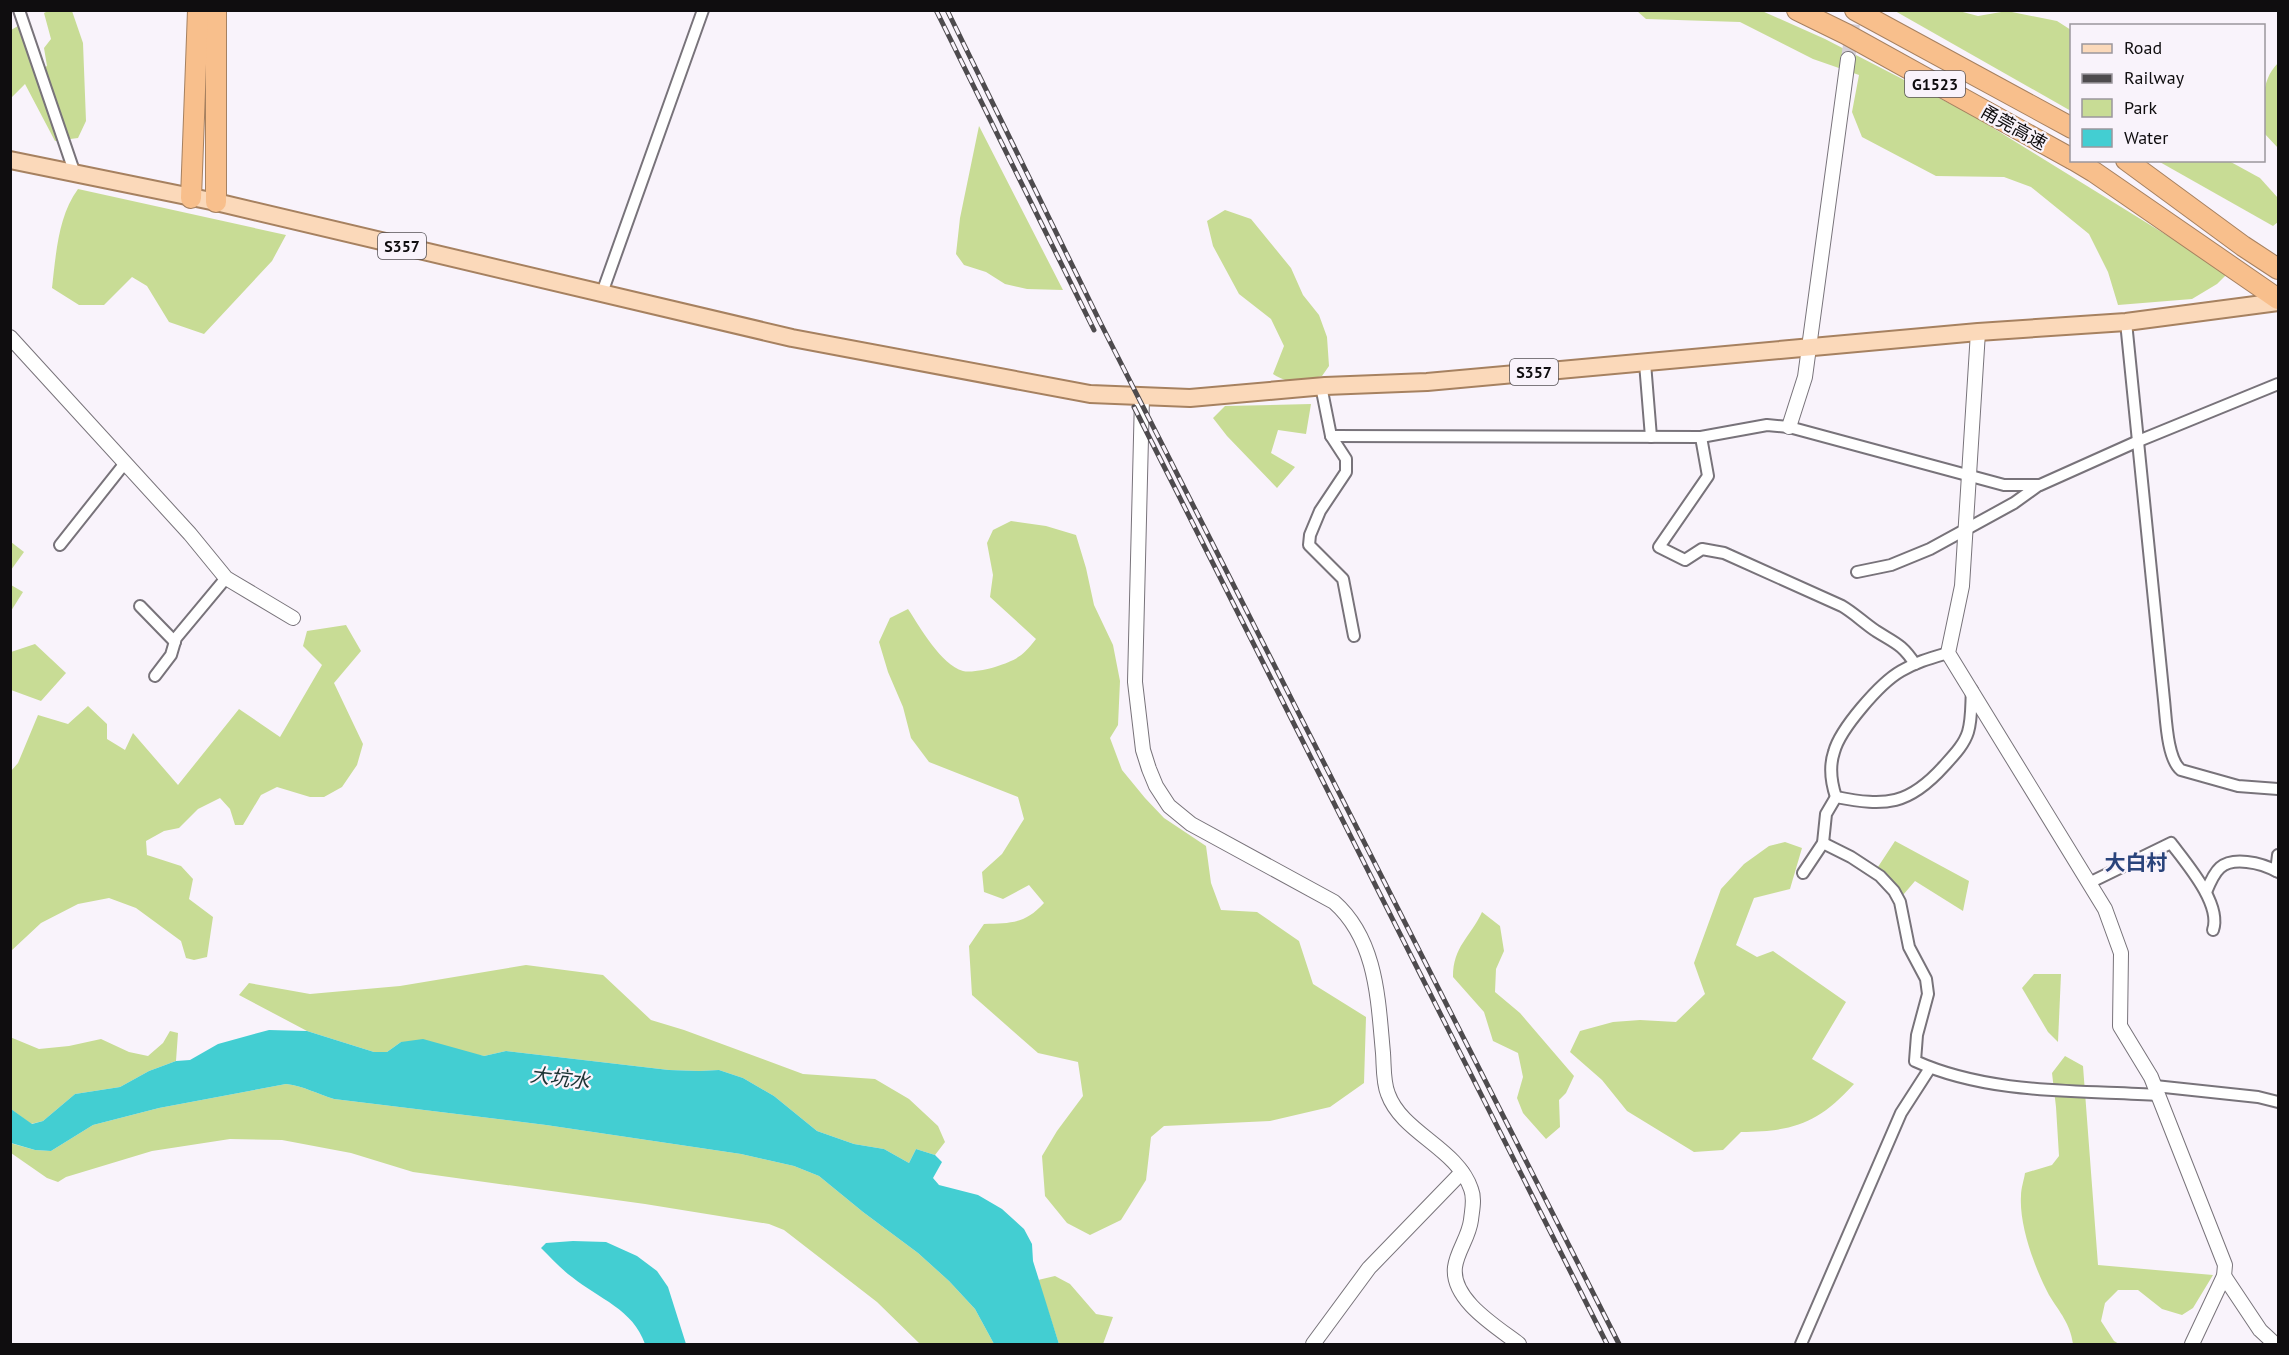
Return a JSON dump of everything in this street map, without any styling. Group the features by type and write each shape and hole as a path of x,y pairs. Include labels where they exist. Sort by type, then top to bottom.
{"highway":[{"path":"191,198 198,10"},
{"path":"216,10 216,202"},
{"name":"甬莞高速","path":"1797,10 1846,34 2070,158"},
{"name":"甬莞高速","path":"1856,10 2070,127"},
{"name":"甬莞高速","path":"2076,162 2278,300"},
{"path":"2129,162 2278,269"}],"main road":[{"name":"S357","path":"10,160 216,202 804,340 1090,394 1190,398 1321,386 1427,382 1978,332 2126,322 2278,300"}],"street":[{"path":"602,293 704,10"},
{"path":"17,15 75,174"},
{"path":"1789,427 1805,377 1848,59"},
{"path":"2126,322 2136,442 2165,710 2169,741 2176,766 2181,770 2238,786 2278,789"},
{"path":"1978,332 1962,586 1948,653 2105,909 2121,953 2120,1026 2157,1090 2224,1265 2224,1276 2192,1344"},
{"path":"10,337 190,534 226,578 293,618"},
{"path":"1645,363 1651,437"},
{"path":"1857,572 1891,565 1930,549 2014,503 2040,485 2136,442 2278,384"},
{"path":"1321,386 1331,436 1346,459 1346,472 1320,511 1310,535 1309,545 1343,579 1354,636"},
{"path":"1142,397 1135,682 1143,750 1149,769 1156,786 1169,806 1191,824 1334,902 1348,914 1363,938 1376,984 1388,1094 1399,1114 1434,1143 1462,1172 1472,1189 1473,1205 1469,1233 1455,1266 1457,1287 1467,1301 1519,1344"},
{"path":"1331,436 1701,437 1767,425 1789,427 2004,485 2040,485"},
{"path":"1701,437 1708,476 1659,547 1685,560 1702,549 1724,553 1842,606 1905,649 1915,664"},
{"path":"60,544 125,463"},
{"path":"155,676 171,655 175,642 226,578"},
{"path":"140,606 175,642"},
{"path":"1836,797 1832,786 1831,771 1834,751 1852,720 1898,672 1948,653"},
{"path":"1836,797 1867,803 1888,802 1908,796 1922,788 1958,750 1968,732 1972,690"},
{"path":"1803,873 1823,843 1826,814 1836,797"},
{"path":"1823,843 1851,857 1880,876 1894,891 1900,902 1909,946 1926,979 1928,994 1917,1035 1915,1061 1930,1068 1969,1078 2022,1087 2157,1090 2248,1096 2278,1102"},
{"path":"2089,883 2171,843 2205,892 2215,923 2213,930"},
{"path":"2205,892 2213,876 2226,863 2233,860 2254,863 2277,872 2278,855"},
{"path":"1801,1344 1900,1113 1930,1068"},
{"path":"1313,1344 1369,1268 1462,1172"},
{"path":"2224,1276 2260,1330 2276,1344"}],"green space":[{"path":"72,11 83,43 86,121 78,138 55,141 25,84 11,98 11,30 18,26 40,70 47,66 44,48 51,39 44,13"},
{"path":"1637,11 1762,11 1825,39 1972,115 2228,273 2217,284 2192,299 2118,305 2108,272 2089,234 2031,187 2004,177 1936,176 1862,137 1852,112 1859,75 1813,59 1740,22 1646,19"},
{"path":"1895,11 1959,11 1978,16 2007,11 2057,21 2070,29 2070,110"},
{"path":"2278,63 2278,148 2265,134 2265,87 2272,70"},
{"path":"979,126 1063,290 1027,289 1005,284 986,272 964,265 956,254 960,218"},
{"path":"2160,162 2231,162 2260,178 2278,198 2278,222 2273,226"},
{"path":"78,189 286,235 272,261 204,334 169,322 147,286 132,277 104,305 79,305 52,288 62,223"},
{"path":"1225,210 1251,219 1291,268 1303,295 1319,315 1327,337 1329,366 1322,376 1303,381 1292,381 1273,374 1284,346 1271,319 1239,294 1213,246 1207,221"},
{"path":"1311,404 1306,434 1278,430 1271,453 1295,467 1277,488 1227,436 1213,418 1225,406"},
{"path":"1011,521 1046,526 1076,535 1094,605 1113,645 1120,681 1118,725 1110,738 1122,770 1164,818 1206,846 1211,883 1221,910 1257,912 1299,941 1313,984 1366,1017 1364,1083 1330,1107 1270,1121 1164,1126 1151,1137 1146,1180 1121,1220 1090,1235 1067,1223 1045,1196 1042,1156 1083,1096 1078,1062 1038,1053 972,995 969,946 984,924 1024,919 1044,903 1029,885 1003,899 984,892 982,872 1002,854 1024,819 1018,797 929,762 911,738 903,707 888,672 879,642 890,618 908,609 939,653 963,671 995,667 1014,660 1027,650 1036,639 990,597 993,575 987,543 993,530"},
{"path":"10,542 24,552 11,570"},
{"path":"11,585 23,592 11,611"},
{"path":"346,625 361,651 334,683 363,744 357,765 342,787 324,797 310,797 277,787 261,795 243,825 235,825 230,809 220,798 198,809 179,828 164,831 146,841 147,855 181,866 193,879 189,899 213,917 207,957 194,960 186,958 181,941 136,908 109,898 78,904 41,923 11,951 11,771 18,763 38,715 68,724 88,706 107,724 107,739 125,750 133,733 178,785 239,709 280,737 322,665 303,646 307,631"},
{"path":"35,644 66,673 41,701 11,690 11,652"},
{"path":"1895,841 1969,881 1963,911 1915,881 1903,895 1876,870"},
{"path":"1785,842 1802,848 1790,889 1754,898 1736,945 1757,957 1773,951 1846,1002 1812,1059 1854,1084 1841,1098 1804,1123 1776,1130 1741,1132 1723,1150 1694,1152 1627,1111 1602,1080 1570,1052 1580,1031 1613,1022 1640,1020 1676,1022 1705,994 1694,963 1721,889 1744,864 1769,846"},
{"path":"1482,912 1500,926 1504,951 1496,969 1495,992 1520,1013 1574,1076 1566,1093 1559,1100 1560,1127 1546,1139 1523,1113 1517,1098 1523,1077 1518,1053 1493,1041 1484,1012 1453,977 1459,950"},
{"path":"526,965 603,975 651,1020 803,1074 875,1079 909,1099 938,1126 945,1142 935,1155 916,1149 909,1163 884,1149 854,1144 817,1131 774,1096 743,1078 719,1070 669,1070 506,1051 484,1056 401,1042 387,1052 374,1052 307,1031 239,995 249,983 310,994 400,986"},
{"path":"2034,974 2061,974 2058,1042 2048,1032 2022,988"},
{"path":"170,1031 178,1033 176,1061 149,1071 120,1087 75,1094 43,1121 31,1124 11,1109 10,1037 39,1049 69,1046 101,1039 129,1052 148,1056 163,1043"},
{"path":"2065,1056 2083,1066 2098,1265 2213,1275 2193,1308 2182,1315 2162,1309 2138,1290 2118,1290 2105,1303 2101,1321 2114,1341 2119,1344 2073,1344 2067,1324 2038,1273 2023,1220 2021,1193 2025,1173 2052,1165 2059,1156 2052,1073"},
{"path":"286,1084 305,1088 334,1099 546,1125 741,1154 794,1166 819,1176 918,1253 975,1309 994,1344 920,1344 877,1302 784,1230 769,1224 645,1204 413,1172 351,1153 282,1140 230,1139 152,1151 66,1177 58,1182 47,1178 11,1153 10,1143 35,1150 51,1151 93,1125 159,1108"},
{"path":"1055,1276 1070,1284 1096,1314 1113,1317 1103,1344 1059,1344 1038,1280"}],"water":[{"name":"大坑水","path":"269,1030 307,1031 374,1052 387,1052 401,1042 423,1039 484,1056 506,1051 669,1070 719,1070 743,1078 774,1096 817,1131 854,1144 884,1149 909,1163 916,1149 935,1155 942,1162 933,1178 939,1185 978,1195 1002,1209 1024,1229 1032,1244 1033,1261 1059,1344 994,1344 975,1309 949,1281 918,1253 819,1176 794,1166 741,1154 546,1125 334,1099 305,1088 286,1084 159,1108 93,1125 51,1151 35,1150 11,1143 11,1109 32,1124 43,1121 75,1094 120,1087 149,1071 176,1061 190,1060 218,1044"},
{"path":"606,1242 637,1256 657,1271 668,1287 686,1344 645,1344 640,1332 624,1313 582,1285 541,1248 546,1243"}],"tunnel":[{"path":"1848,59 1855,10"}],"railway":[{"path":"936,10 1094,330"},
{"path":"947,10 1101,324 1619,1344"},
{"path":"1134,407 1607,1344"}],"district":[{"name":"大白村","path":"2136,862"}]}
